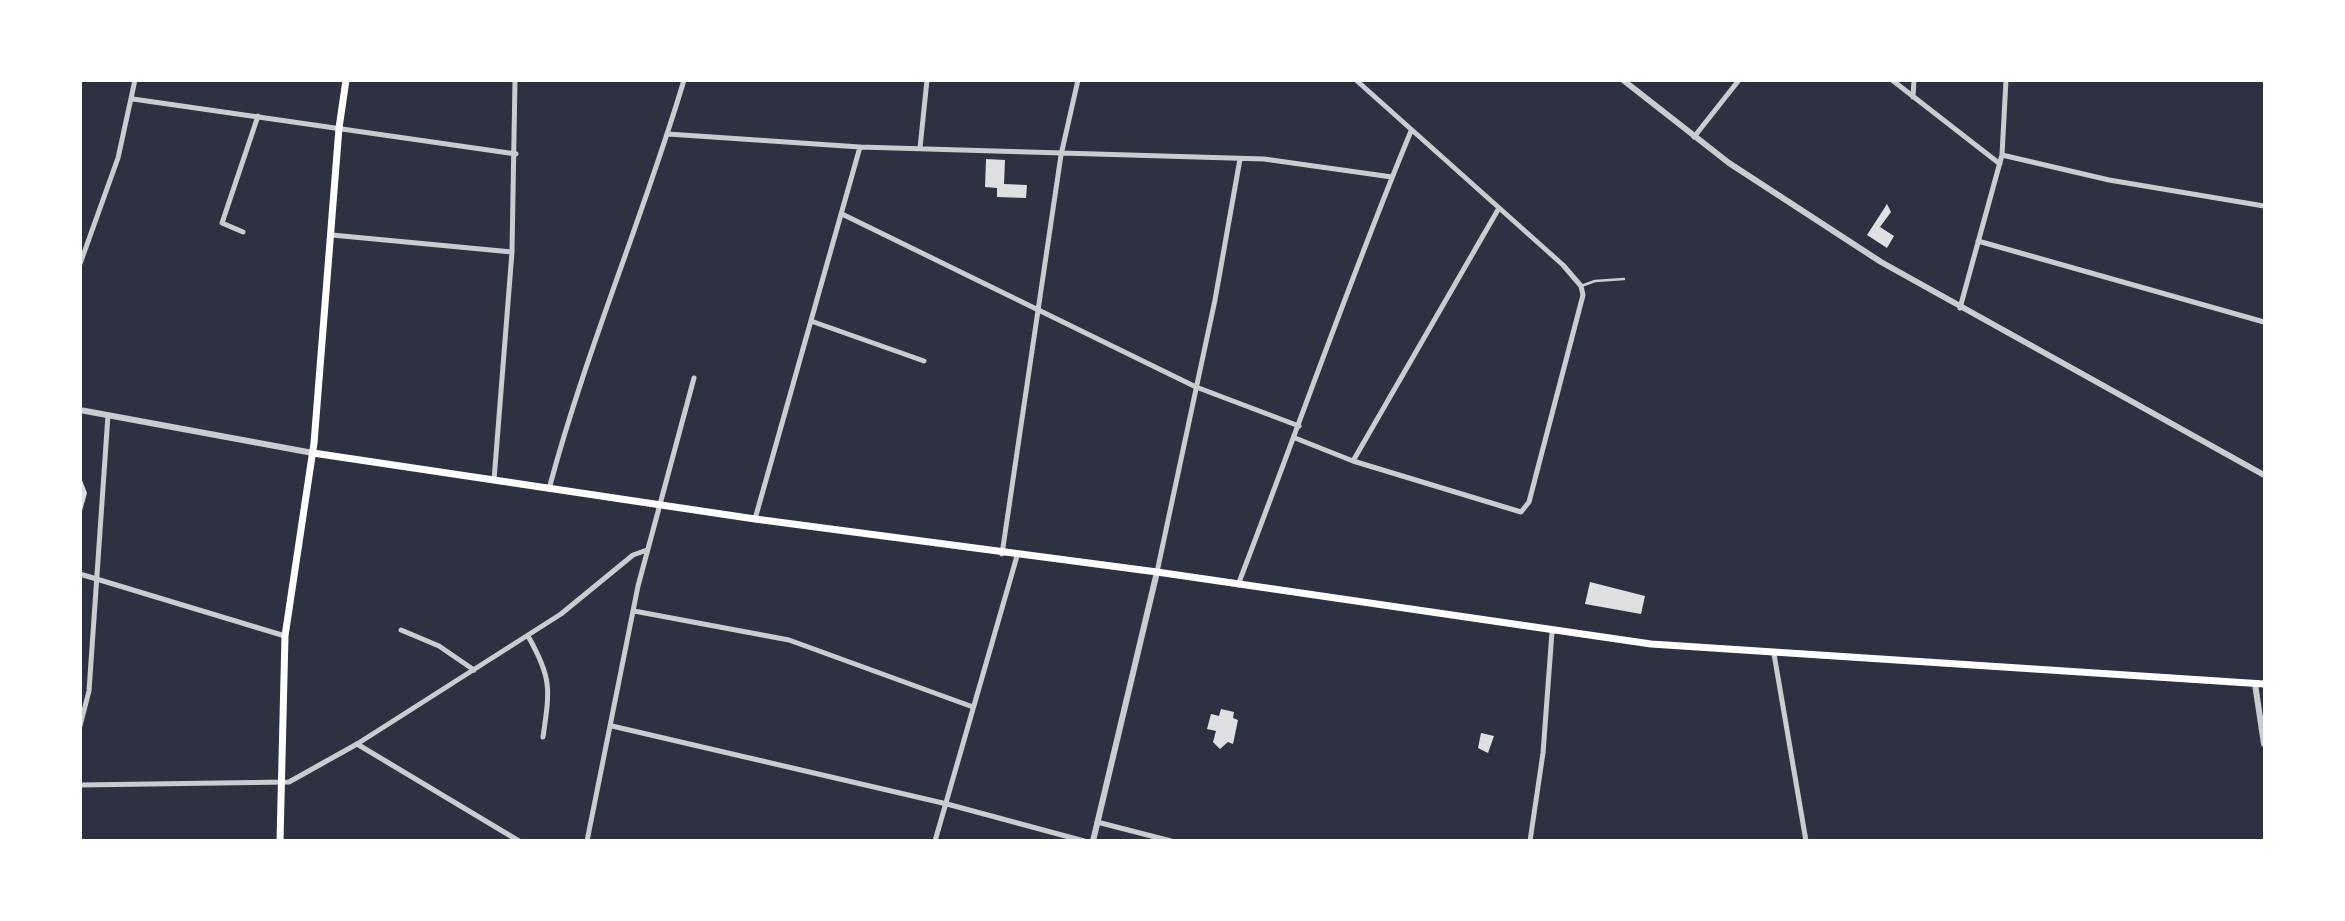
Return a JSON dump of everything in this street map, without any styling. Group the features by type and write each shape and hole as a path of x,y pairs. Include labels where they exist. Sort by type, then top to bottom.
{"main road":[{"path":"280,841 285,636 313,453 339,128 346,80"},
{"path":"313,453 755,519 1017,556 1157,572 1552,632 1667,646 2264,684"}],"street":[{"path":"80,264 118,158 135,80"},
{"path":"494,480 512,252 516,154 515,80"},
{"path":"549,489 583,369 668,134 684,80"},
{"path":"920,148 927,80"},
{"path":"1002,554 1061,155 1078,80"},
{"path":"1295,438 1353,461 1507,510 1521,512 1529,502 1581,304 1581,286 1563,265 1356,80"},
{"path":"1623,80 1693,137 1881,262 2264,475"},
{"path":"1693,137 1739,80"},
{"path":"1892,80 2000,164"},
{"path":"1913,97 1914,80"},
{"path":"1960,308 2002,155 2006,80"},
{"path":"133,99 516,154"},
{"path":"243,232 222,223 258,116"},
{"path":"1238,586 1295,438 1341,305 1411,131"},
{"path":"668,134 860,148 1296,162 1392,177"},
{"path":"755,519 860,148"},
{"path":"2002,155 2109,180 2264,206"},
{"path":"1093,841 1157,572 1240,159"},
{"path":"1353,461 1499,208"},
{"path":"842,214 1196,387 1299,426"},
{"path":"332,235 512,252"},
{"path":"1978,241 2264,322"},
{"path":"811,321 923,360"},
{"path":"587,841 647,550 694,378"},
{"path":"80,410 313,453"},
{"path":"80,726 89,691 108,415"},
{"path":"80,785 289,782 357,744 562,614 633,555 647,550"},
{"path":"935,841 1017,556"},
{"path":"80,574 285,636"},
{"path":"634,611 789,640 973,707"},
{"path":"401,630 439,646 474,670"},
{"path":"1530,841 1543,753 1552,632"},
{"path":"528,636 546,667 550,693 543,737"},
{"path":"1774,654 1806,841"},
{"path":"2255,684 2264,744"},
{"path":"612,726 947,804 1084,841"},
{"path":"357,744 519,841"},
{"path":"1097,822 1171,841"}],"lane":[{"path":"1581,286 1595,281 1624,279"}],"building":[{"path":"986,159 1005,160 1004,184 1027,185 1026,198 997,197 997,188 985,187"},
{"path":"1887,204 1891,212 1880,227 1894,236 1887,248 1867,235"},
{"path":"80,475 87,493 80,518"},
{"path":"1590,582 1645,596 1641,614 1585,604"},
{"path":"1221,709 1234,712 1233,718 1238,720 1233,744 1228,742 1220,749 1213,742 1216,731 1207,729 1211,714 1219,716"},
{"path":"1481,733 1494,736 1488,753 1478,748"}]}
